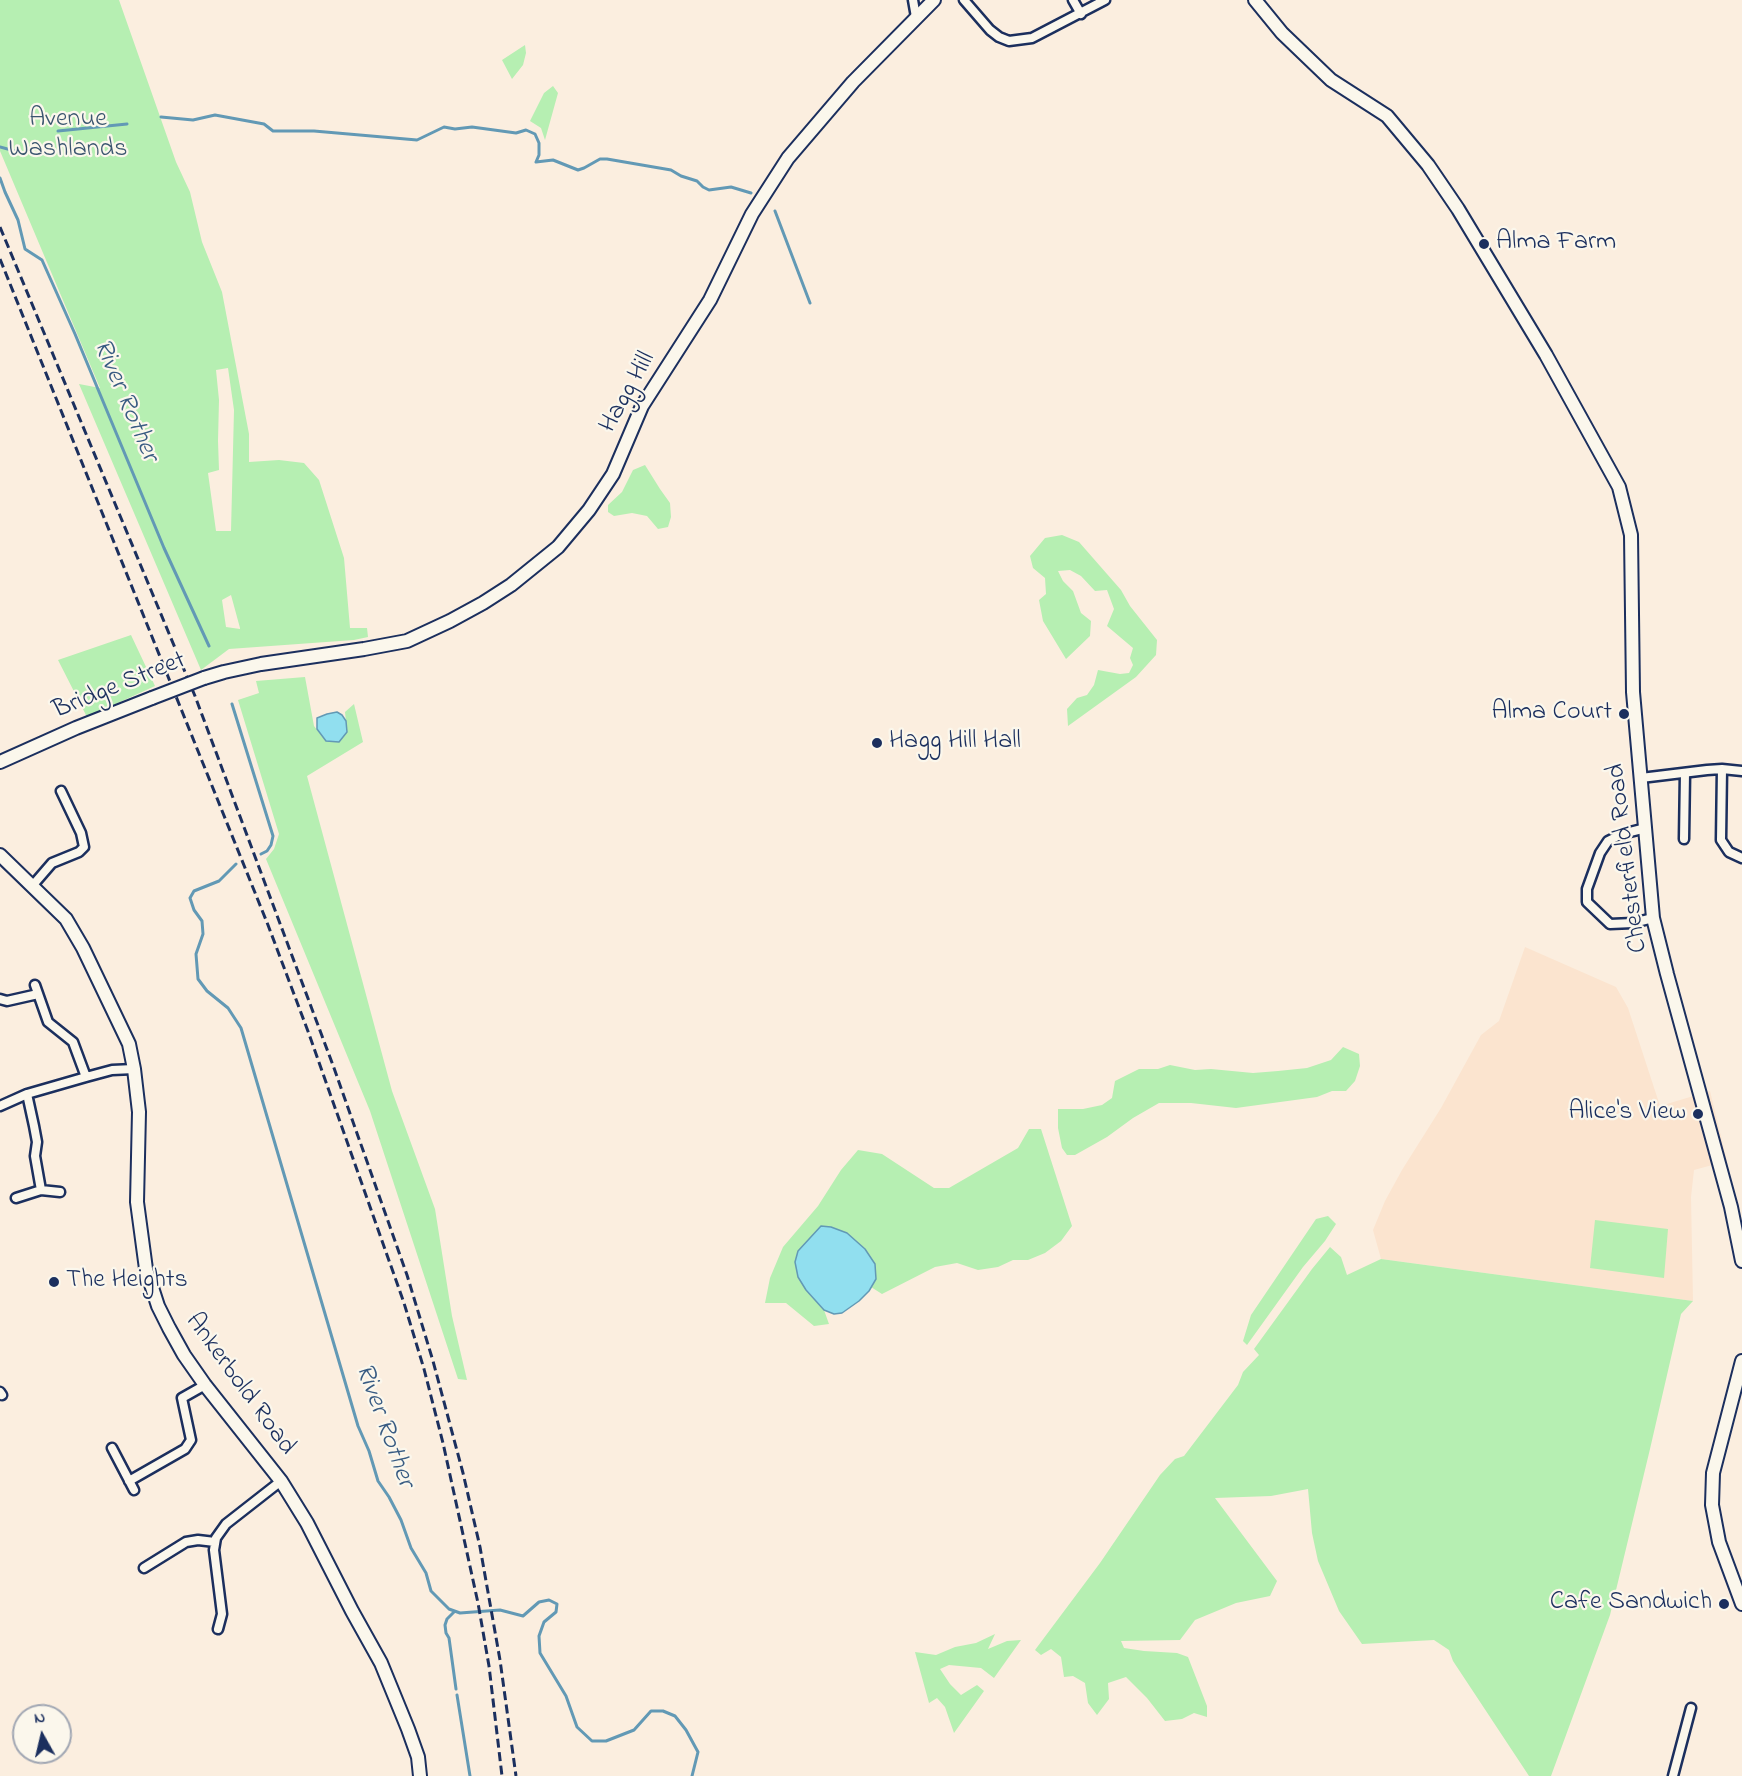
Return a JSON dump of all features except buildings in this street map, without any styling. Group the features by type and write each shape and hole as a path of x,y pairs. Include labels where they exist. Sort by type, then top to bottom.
{"street":[{"path":"913,0 916,17"},
{"name":"Hagg Hill","path":"261,664 407,641 450,621 512,585 558,547 589,510 613,474 642,406 710,300 752,214 788,158 853,82 934,0"},
{"path":"964,0 990,30 1009,41 1032,38 1105,0"},
{"path":"1073,0 1081,14"},
{"name":"Chesterfield Road","path":"1257,3 1282,33 1331,80 1387,116 1428,165 1458,209 1546,355 1619,487 1631,535 1633,692 1653,918 1731,1207 1742,1261"},
{"name":"Bridge Street","path":"0,762 76,728 204,678 261,664"},
{"path":"1641,778 1722,769 1742,771"},
{"path":"1722,769 1721,840 1729,852 1742,858"},
{"path":"1684,839 1685,773"},
{"path":"33,885 52,863 79,852 84,847 81,833 61,791"},
{"path":"1646,828 1622,834 1608,842 1600,854 1587,889 1587,902 1610,924 1653,918"},
{"name":"Ankerbold Road","path":"0,855 66,919 83,948 129,1044 139,1112 137,1202 146,1269 169,1328 205,1386 281,1481 306,1523 381,1662 418,1757 420,1776"},
{"path":"0,999 8,1001 37,989 48,1022 73,1042 86,1077"},
{"path":"0,1106 27,1094 86,1077 112,1070 134,1069"},
{"path":"27,1094 37,1142 35,1156 41,1190"},
{"path":"16,1198 41,1190 60,1192"},
{"path":"1742,1361 1713,1473 1712,1505 1719,1542 1742,1604"},
{"path":"129,1481 184,1449 191,1440 182,1398 205,1386"},
{"path":"112,1448 134,1490"},
{"path":"218,1629 222,1614 214,1550 216,1538 226,1524 281,1481"},
{"path":"144,1568 186,1542 198,1540 215,1542"},
{"path":"1673,1776 1691,1708"}],"shaded area":[{"path":"1525,947 1616,987 1628,1008 1660,1106 1710,1091 1727,1161 1694,1170 1691,1197 1693,1301 1381,1259 1373,1230 1385,1201 1441,1108 1481,1035 1499,1021"}],"green space":[{"name":"Avenue Washlands","path":"0,0 119,0 176,162 190,192 202,242 222,292 249,434 249,462 279,460 304,463 319,480 344,558 350,628 367,628 368,637 229,649 201,670 79,384 100,388 0,151","holes":["228,368 234,410 231,531 216,531 208,473 219,470 219,400 216,370","231,595 240,628 240,629 226,627 222,600"]},
{"path":"525,45 523,65 512,79 502,60"},
{"path":"553,86 558,93 545,140 541,128 530,121 544,93"},
{"path":"645,465 670,503 671,517 668,527 658,529 647,516 632,513 614,516 608,512 608,505 622,492 633,470"},
{"path":"1062,535 1079,542 1121,590 1130,606 1157,640 1156,655 1136,677 1068,726 1067,709 1077,698 1087,695 1094,685 1098,670 1120,674 1129,673 1133,665 1130,658 1133,648 1107,626 1114,609 1107,590 1095,591 1081,576 1070,570 1058,571 1063,581 1073,591 1081,613 1091,621 1090,636 1066,659 1043,621 1039,600 1046,594 1045,578 1033,568 1030,556 1045,538"},
{"path":"131,635 155,686 87,717 58,660"},
{"path":"305,677 314,726 326,741 347,732 345,712 354,704 363,742 307,776 392,1091 435,1209 452,1316 467,1380 458,1379 370,1111 266,859 274,849 279,834 238,700 259,693 256,681"},
{"path":"1343,1047 1359,1054 1360,1066 1355,1081 1346,1091 1332,1091 1317,1097 1236,1108 1191,1103 1159,1103 1075,1155 1067,1155 1062,1148 1058,1128 1058,1109 1083,1109 1102,1105 1112,1098 1115,1081 1139,1069 1158,1069 1170,1065 1195,1070 1211,1069 1253,1073 1307,1068 1331,1060"},
{"path":"1029,1129 1041,1129 1072,1226 1061,1241 1045,1253 1028,1260 1013,1260 998,1267 978,1270 957,1263 935,1267 882,1294 871,1287 876,1279 806,1290 824,1310 829,1324 814,1326 786,1303 765,1303 770,1278 783,1247 818,1206 841,1170 858,1150 882,1154 934,1188 949,1188 1018,1148"},
{"path":"1328,1216 1336,1224 1247,1345 1243,1341 1251,1315 1316,1219"},
{"path":"1595,1220 1668,1229 1664,1278 1590,1268"},
{"path":"1330,1247 1341,1257 1347,1275 1381,1259 1693,1301 1681,1314 1610,1615 1551,1776 1529,1776 1453,1661 1449,1650 1434,1640 1362,1644 1339,1611 1318,1561 1312,1533 1308,1489 1271,1496 1215,1498 1277,1581 1270,1596 1236,1603 1195,1620 1180,1640 1121,1641 1124,1648 1177,1653 1188,1657 1207,1706 1207,1717 1194,1713 1182,1719 1165,1721 1126,1677 1108,1683 1109,1699 1097,1715 1088,1703 1085,1683 1073,1676 1064,1677 1061,1657 1051,1649 1041,1655 1035,1650 1100,1563 1160,1475 1175,1459 1184,1456 1238,1385 1243,1372 1259,1355 1254,1349"},
{"path":"995,1634 988,1649 1007,1641 1021,1640 994,1678 981,1668 949,1665 940,1669 961,1695 977,1685 984,1691 954,1733 945,1707 937,1698 929,1703 915,1652 936,1655 955,1647 976,1643"}],"water":[{"path":"337,712 346,721 347,732 339,742 326,741 317,729 317,718"},
{"path":"821,1226 847,1233 865,1249 875,1264 876,1279 869,1291 842,1313 834,1314 824,1310 798,1277 795,1262 798,1251"}],"waterway":[{"path":"161,117 193,120 215,115 264,124 273,131 314,131 417,140 444,127 455,129 472,127 516,133 526,130 535,134 539,143 539,155 536,162 553,160 578,170 600,159 607,159 671,170 697,181 709,190 731,187 751,193"},
{"path":"58,131 127,124"},
{"path":"0,147 15,151"},
{"name":"River Rother","path":"0,178 18,220 25,249 42,260 164,548 209,646"},
{"path":"775,211 810,303"},
{"name":"River Rother","path":"232,704 273,836 271,845 261,854"},
{"name":"River Rother","path":"236,864 219,881 194,891 190,898 194,910 202,921 203,934 196,954 198,979 207,991 228,1008 241,1028 358,1426 378,1481 401,1520 411,1548 426,1573 431,1591 449,1609 460,1613 500,1610 523,1616 539,1602 549,1600 557,1604 556,1612 544,1622 539,1636 540,1653 566,1696 577,1727 592,1741 606,1741 634,1730 651,1711 663,1711 675,1716 698,1752 692,1776"},
{"path":"454,1612 445,1625 456,1689"},
{"path":"457,1695 470,1776"}],"railway":[{"path":"0,227 195,696 334,1068 407,1275 433,1361 480,1547 500,1660 516,1776"},
{"path":"0,259 268,925 404,1303 443,1443 478,1603 489,1666 502,1776"}],"place":[{"name":"Alma Farm","path":"1484,244"},
{"name":"Alma Court","path":"1624,714"},
{"name":"Hagg Hill Hall","path":"877,743"},
{"name":"Alice's View","path":"1698,1114"},
{"name":"The Heights","path":"54,1282"},
{"name":"Cafe Sandwich","path":"1724,1604"}]}
